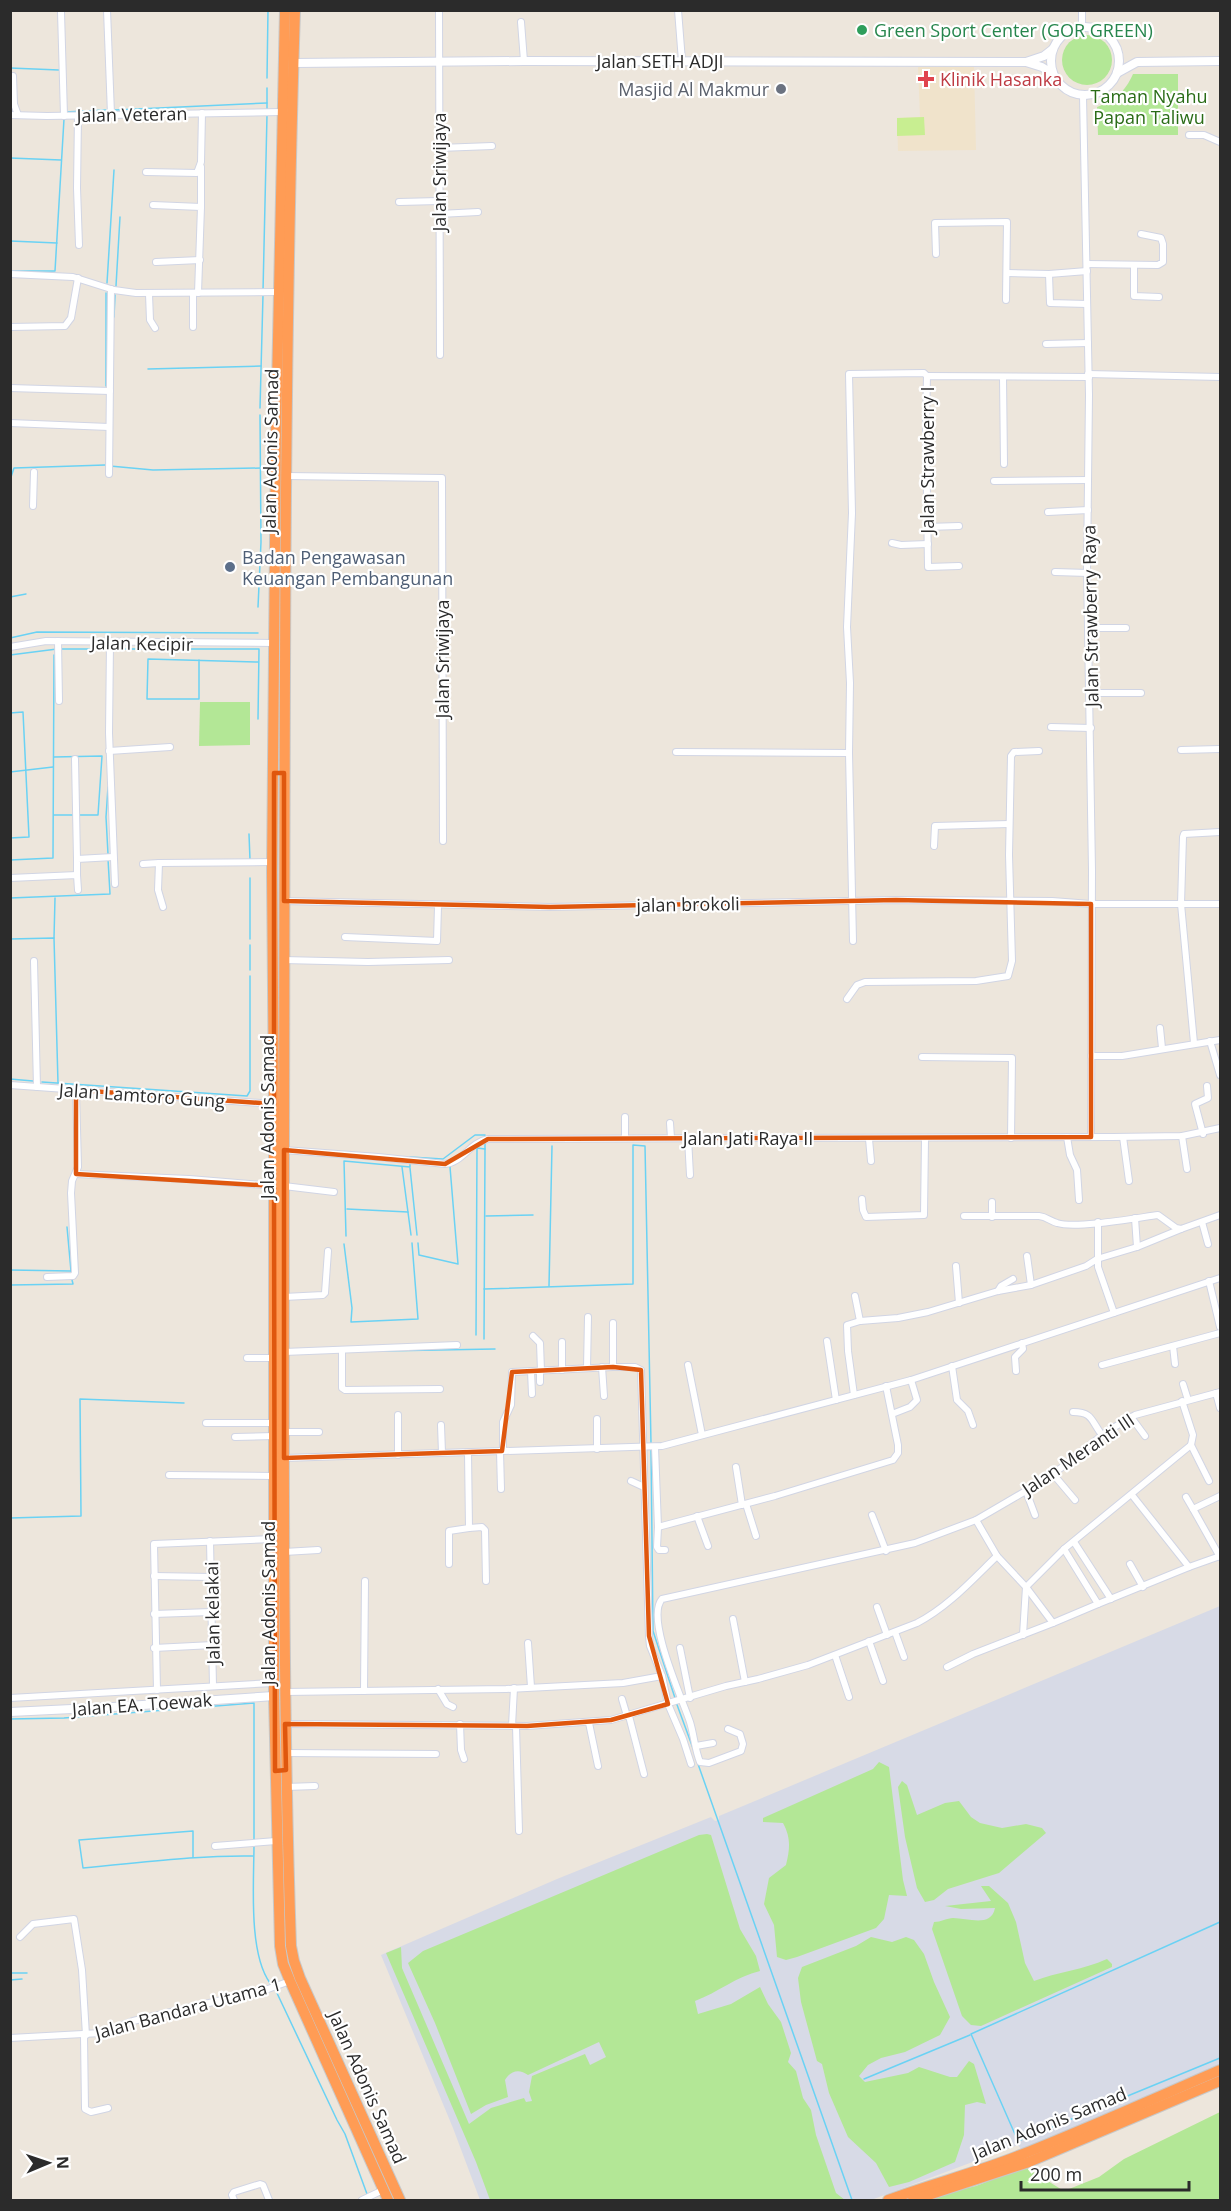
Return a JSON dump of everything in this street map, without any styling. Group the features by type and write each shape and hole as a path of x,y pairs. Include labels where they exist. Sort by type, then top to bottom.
{"highway":[{"path":"285,10 282,112 287,149 279,292 282,412 274,643 279,773 272,862 274,1104 279,1186 269,1423 279,1434 270,1476 270,1539 273,1683 280,1771 276,1841 280,1946 290,1981 382,2173 386,2195"},
{"name":"Jalan Adonis Samad","path":"295,10 294,63 287,149 282,412 286,476 279,773 284,901 284,1150 279,1186 284,1352 279,1434 284,1458 285,1753 280,1771 286,1787 291,1946 294,1961 382,2173 400,2200"},
{"name":"Jalan Adonis Samad","path":"913,2200 1221,2070"},
{"name":"Jalan Adonis Samad","path":"888,2200 919,2188 966,2179 1029,2162 1221,2081"}],"street":[{"path":"107,10 111,114"},
{"name":"Jalan Sriwijaya","path":"439,10 440,355"},
{"path":"678,10 682,62"},
{"path":"61,12 64,116"},
{"path":"1053,74 1051,62 1053,49 1059,39 1082,18 1111,39 1123,55 1137,62 1221,61"},
{"path":"521,22 524,61"},
{"path":"1026,62 1042,67 1053,74 1065,89 1083,96 1094,95 1112,83 1117,74 1119,63 1116,46"},
{"path":"1026,62 1053,49"},
{"name":"Jalan SETH ADJI","path":"294,63 1026,62"},
{"path":"1117,74 1137,62"},
{"path":"14,76 14,115"},
{"name":"Jalan Strawberry Raya","path":"1083,96 1088,304 1088,573 1091,693 1090,1137"},
{"name":"Jalan Veteran","path":"14,115 282,112"},
{"path":"193,327 200,260 202,113"},
{"path":"78,115 79,245"},
{"path":"1190,135 1204,135 1221,142"},
{"path":"439,148 492,146"},
{"path":"146,172 197,172 201,167"},
{"path":"399,202 439,201"},
{"path":"153,205 201,207"},
{"path":"439,214 478,212"},
{"path":"936,254 935,223 1007,222 1006,300"},
{"path":"1007,273 1049,274 1087,268 1158,265 1164,260 1161,238 1141,234"},
{"path":"156,262 200,260"},
{"path":"1134,265 1134,296 1159,297"},
{"path":"10,274 78,278 111,289 149,294 279,292"},
{"path":"1049,274 1050,303 1088,304"},
{"path":"10,327 65,327 71,318 78,278"},
{"path":"109,474 111,289"},
{"path":"149,294 150,320 155,328"},
{"path":"1046,344 1088,344"},
{"path":"853,941 849,753 850,683 847,627 852,513 849,374 924,373 927,376"},
{"name":"Jalan Strawberry I","path":"959,566 930,568 927,544 927,376 1221,377"},
{"path":"1003,377 1004,464"},
{"path":"10,388 110,391"},
{"path":"10,423 110,427"},
{"path":"33,506 34,472"},
{"name":"Jalan Sriwijaya","path":"286,476 442,478 443,841"},
{"path":"994,481 1088,480"},
{"path":"1048,512 1088,510"},
{"path":"927,527 959,526"},
{"path":"892,543 927,544"},
{"path":"1055,572 1088,573"},
{"path":"1089,628 1126,628"},
{"name":"Jalan Kecipir","path":"10,646 36,641 59,647 274,643"},
{"path":"110,645 109,858 115,884"},
{"path":"59,647 59,701"},
{"path":"1091,693 1141,693"},
{"path":"1051,727 1091,728"},
{"path":"109,751 170,747"},
{"path":"1181,750 1221,749"},
{"path":"847,999 857,985 865,982 976,981 1008,976 1011,961 1012,753 1039,751"},
{"path":"676,752 849,753"},
{"path":"75,759 78,890"},
{"path":"934,846 935,826 1010,825"},
{"path":"1194,1043 1181,904 1184,834 1221,832"},
{"path":"77,859 109,858"},
{"path":"143,864 272,862"},
{"path":"159,863 158,890 163,907"},
{"path":"10,878 77,875"},
{"name":"jalan brokoli","path":"284,901 550,907 1052,901 1091,904 1221,904"},
{"path":"345,937 438,940 438,906"},
{"path":"283,960 368,962 449,960"},
{"path":"34,961 37,1087"},
{"path":"1160,1028 1162,1048"},
{"path":"1091,1056 1122,1056 1221,1040"},
{"path":"1210,1041 1221,1075"},
{"path":"922,1057 1012,1059 1011,1138"},
{"name":"Jalan Lamtoro Gung","path":"10,1085 274,1104"},
{"path":"1195,1104 1208,1098 1207,1086"},
{"path":"47,1277 75,1274 71,1193 78,1160 76,1090"},
{"path":"1193,1095 1203,1134"},
{"path":"625,1117 625,1138"},
{"path":"670,1123 671,1138"},
{"name":"Jalan Jati Raya II","path":"284,1150 445,1164 453,1163 477,1142 485,1140 1124,1137 1182,1136 1203,1134 1221,1128"},
{"path":"1182,1136 1187,1169"},
{"path":"1067,1137 1070,1155 1077,1170 1079,1200"},
{"path":"1124,1137 1129,1181"},
{"path":"688,1138 690,1175"},
{"path":"869,1139 871,1161"},
{"path":"862,1198 866,1217 923,1216 925,1139"},
{"path":"76,1174 189,1179 334,1192"},
{"path":"992,1202 993,1217"},
{"path":"964,1216 1039,1216 1047,1217 1058,1224 1158,1215 1181,1229"},
{"path":"854,1395 847,1325 860,1321 898,1318 998,1291 1031,1285 1221,1215"},
{"path":"1135,1218 1137,1247"},
{"path":"1098,1222 1097,1259 1114,1313"},
{"path":"1202,1222 1208,1244"},
{"path":"284,1297 325,1293 328,1251"},
{"path":"1027,1256 1031,1285"},
{"path":"956,1266 959,1303"},
{"path":"284,1458 649,1447 911,1380 1221,1278"},
{"path":"998,1291 1001,1286 1014,1279"},
{"path":"1209,1281 1221,1327"},
{"path":"855,1296 860,1321"},
{"path":"587,1368 588,1317"},
{"path":"613,1323 613,1366"},
{"path":"1102,1365 1221,1333"},
{"path":"533,1336 540,1343 540,1382"},
{"path":"826,1341 836,1400"},
{"path":"562,1342 562,1370"},
{"path":"1016,1371 1015,1357 1023,1349 1022,1343"},
{"path":"284,1352 457,1345"},
{"path":"1173,1346 1175,1364"},
{"path":"342,1350 342,1388 345,1390 440,1389"},
{"path":"248,1358 273,1358"},
{"path":"688,1365 702,1435"},
{"path":"501,1489 503,1422 511,1405 511,1374 613,1366 633,1367 641,1370 658,1527 657,1547 665,1550"},
{"path":"952,1366 957,1400 968,1411 973,1425"},
{"path":"602,1367 603,1396"},
{"path":"531,1371 532,1394"},
{"path":"892,1414 910,1407 916,1400 911,1380"},
{"path":"1183,1384 1193,1435 1191,1445 1209,1481"},
{"path":"658,1527 893,1460 898,1453 898,1445 886,1386"},
{"path":"1219,1393 1221,1408"},
{"name":"Jalan Meranti III","path":"666,1657 658,1628 658,1605 662,1599 915,1543 976,1520 1053,1474 1102,1435 1140,1413 1219,1393"},
{"path":"1073,1412 1089,1414 1102,1435"},
{"path":"398,1414 398,1455"},
{"path":"1131,1418 1145,1436"},
{"path":"597,1419 597,1449"},
{"path":"206,1423 269,1423"},
{"path":"441,1425 442,1453"},
{"path":"235,1437 319,1432"},
{"path":"1023,1635 1026,1587 1064,1549 1191,1445"},
{"path":"649,1447 644,1487 650,1646 696,1746 698,1758 704,1764 741,1751 743,1744 740,1734 728,1729"},
{"path":"468,1452 469,1528"},
{"path":"736,1467 744,1504 756,1536"},
{"path":"1053,1474 1074,1500"},
{"path":"169,1475 270,1476"},
{"path":"631,1481 644,1487"},
{"path":"1026,1491 1035,1515"},
{"path":"1132,1495 1189,1567"},
{"path":"1193,1509 1221,1496"},
{"path":"947,1667 973,1654 1220,1556 1186,1497"},
{"path":"872,1515 886,1551"},
{"path":"697,1516 708,1546"},
{"path":"976,1520 997,1556 1026,1587 1053,1623"},
{"path":"449,1564 449,1531 482,1527 485,1530 486,1581"},
{"path":"157,1690 154,1648 154,1544 270,1539"},
{"name":"Jalan kelakai","path":"210,1541 213,1686"},
{"path":"1074,1542 1111,1599"},
{"path":"1064,1549 1098,1604"},
{"path":"284,1552 318,1550"},
{"path":"285,1724 514,1726 589,1723 628,1716 777,1674 895,1632 932,1615 997,1556"},
{"path":"1130,1564 1143,1587"},
{"path":"154,1576 212,1577"},
{"path":"364,1691 365,1581"},
{"path":"877,1607 887,1635"},
{"path":"154,1614 211,1612"},
{"path":"733,1619 745,1682"},
{"path":"895,1632 904,1657"},
{"path":"869,1641 882,1681"},
{"path":"528,1643 531,1687"},
{"path":"154,1648 213,1645"},
{"path":"690,1698 680,1652 666,1657 683,1739 691,1764"},
{"path":"835,1654 849,1697"},
{"path":"285,1692 514,1688 622,1683 662,1676"},
{"path":"10,1698 273,1683"},
{"path":"514,1688 519,1831"},
{"path":"438,1689 447,1704 453,1707"},
{"name":"Jalan EA. Toewak","path":"10,1712 274,1695"},
{"path":"622,1698 644,1774"},
{"path":"589,1723 598,1766"},
{"path":"460,1724 461,1750 464,1759"},
{"path":"696,1746 713,1743"},
{"path":"285,1753 436,1754"},
{"path":"286,1787 315,1786"},
{"path":"215,1846 276,1841"},
{"path":"20,1937 33,1924 74,1919 82,1970 86,2109 91,2112 108,2108"},
{"name":"Jalan Bandara Utama 1","path":"10,2038 85,2036 101,2033 140,2019 268,1989 290,1981"},
{"path":"234,2200 232,2197 234,2192 258,2184 263,2185 269,2200"},
{"path":"363,2200 371,2196 386,2195"}],"highlighted area":[{"path":"274,773 284,773 284,901 550,907 896,900 1091,904 1091,1137 488,1139 445,1164 284,1150 284,1458 502,1451 512,1372 613,1367 641,1370 649,1636 668,1704 611,1720 527,1726 285,1724 286,1770 275,1771 274,1186 76,1174 76,1090 274,1104"}],"shaded area":[{"path":"974,66 976,150 898,151 897,118 920,117 918,67"},
{"path":"1220,1606 1220,2067 1022,2150 1018,2145 871,2200 480,2200 453,2128 381,1955 557,1879 711,1817 715,1821 719,1820 719,1816"}],"green space":[{"path":"1082,35 1092,35 1105,42 1112,55 1112,65 1105,78 1092,85 1082,85 1073,81 1066,74 1062,65 1062,55 1066,46 1073,39"},
{"name":"Taman Nyahu Papan Taliwu","path":"1133,74 1178,74 1178,135 1098,135 1097,107 1119,95"},
{"path":"924,117 925,135 897,136 897,118"},
{"path":"200,702 250,702 250,745 199,746"},
{"path":"879,1762 889,1767 907,1896 889,1895 884,1919 876,1928 797,1957 786,1960 777,1957 774,1925 764,1904 769,1878 786,1865 789,1838 783,1823 763,1822 763,1818 873,1769"},
{"path":"902,1781 907,1785 917,1815 945,1803 959,1801 971,1817 980,1823 1002,1828 1026,1824 1042,1828 1046,1833 999,1873 948,1889 934,1900 925,1902 917,1888 905,1837 898,1787"},
{"path":"699,1835 711,1835 740,1929 756,1956 760,1971 695,2001 698,2014 731,2004 760,1987 768,2004 781,2022 791,2053 788,2062 796,2071 803,2098 811,2110 816,2135 836,2193 845,2200 490,2200 476,2162 386,1953 401,1947 402,1968 469,2124 491,2108 524,2098 526,2102 532,2101 529,2092 532,2076 585,2054 590,2065 606,2057 599,2042 528,2075 518,2071 512,2073 505,2080 508,2097 486,2105 471,2114 435,2023 408,1963 423,1951"},
{"path":"981,1886 989,1886 1008,1903 1016,1922 1025,1963 1034,1981 1107,1959 1112,1967 981,2026 971,2025 962,2016 932,1929 934,1922 951,1918 978,1921 989,1918 995,1908 961,1909 945,1906 991,1901"},
{"path":"871,1937 892,1942 906,1937 914,1940 924,1954 950,2017 940,2035 905,2052 881,2058 868,2065 859,2076 865,2082 908,2073 919,2067 957,2077 969,2061 974,2064 986,2104 977,2102 965,2105 964,2135 955,2162 909,2182 889,2187 876,2163 848,2137 829,2093 822,2064 817,2061 801,2002 798,1978 802,1967 856,1946"},
{"path":"1220,2112 1220,2200 926,2200 976,2186 1025,2167 1064,2191 1099,2177 1124,2159"}],"waterway":[{"path":"267,78 268,10"},
{"path":"10,68 59,70"},
{"path":"267,88 267,111"},
{"path":"115,110 267,103"},
{"path":"65,112 106,110"},
{"path":"263,291 267,115"},
{"path":"10,271 55,271 64,119"},
{"path":"10,158 61,160"},
{"path":"107,283 114,170"},
{"path":"116,286 120,217"},
{"path":"10,241 57,243"},
{"path":"106,293 106,386"},
{"path":"114,317 115,295"},
{"path":"260,408 263,295"},
{"path":"148,369 261,366"},
{"path":"258,607 261,542 260,415"},
{"path":"10,480 14,468 105,465"},
{"path":"110,466 153,470 261,468"},
{"path":"10,597 26,594"},
{"path":"10,638 37,632 258,633"},
{"path":"10,655 57,649"},
{"path":"62,649 108,649"},
{"path":"113,649 259,649 258,719"},
{"path":"10,860 53,858 54,655"},
{"path":"199,660 199,699 147,699 148,659 258,662"},
{"path":"10,713 23,712 29,837 10,838"},
{"path":"54,757 102,756 98,815 78,815"},
{"path":"10,772 53,767"},
{"path":"108,787 106,817 108,854"},
{"path":"54,815 73,815"},
{"path":"249,834 250,860"},
{"path":"10,898 110,894 108,859"},
{"path":"250,878 250,939"},
{"path":"54,938 55,898"},
{"path":"10,939 54,938 58,1083"},
{"path":"250,945 250,970"},
{"path":"42,1082 247,1096 250,1091 250,976"},
{"path":"10,1079 33,1081"},
{"path":"410,1157 443,1159 475,1135 485,1135 485,1137"},
{"path":"476,1335 477,1148 485,1149 485,1142"},
{"path":"484,1289 633,1284 633,1145 645,1146 651,1443"},
{"path":"549,1286 552,1146"},
{"path":"484,1339 485,1149"},
{"path":"346,1236 344,1161 410,1167 410,1162"},
{"path":"402,1167 411,1235"},
{"path":"418,1243 419,1255 458,1264 450,1167"},
{"path":"410,1168 417,1235"},
{"path":"347,1209 408,1212"},
{"path":"486,1216 533,1215"},
{"path":"67,1227 71,1271"},
{"path":"344,1244 352,1308 351,1322 418,1319 412,1243"},
{"path":"10,1270 71,1271"},
{"path":"10,1285 73,1284 72,1280"},
{"path":"380,1351 495,1349"},
{"path":"10,1518 81,1516 80,1399 184,1403"},
{"path":"651,1448 653,1631 675,1698"},
{"path":"676,1702 694,1751"},
{"path":"10,1719 64,1718 254,1703 254,1839"},
{"path":"698,1764 852,2200"},
{"path":"193,1858 193,1831 79,1840 83,1868 189,1858 210,1857 232,1856 253,1856"},
{"path":"254,1844 255,1936 263,1970 270,1983"},
{"path":"1220,1922 971,2034 1018,2141 1220,2058"},
{"path":"10,1973 27,1973"},
{"path":"10,1980 22,1979"},
{"path":"276,1991 345,2134 367,2194"},
{"path":"864,2079 970,2035"}],"place":[{"name":"Green Sport Center (GOR GREEN)","path":"862,30"},
{"name":"Klinik Hasanka","path":"926,79"},
{"name":"Masjid Al Makmur","path":"781,89"},
{"name":"Badan Pengawasan Keuangan Pembangunan","path":"230,567"}]}
